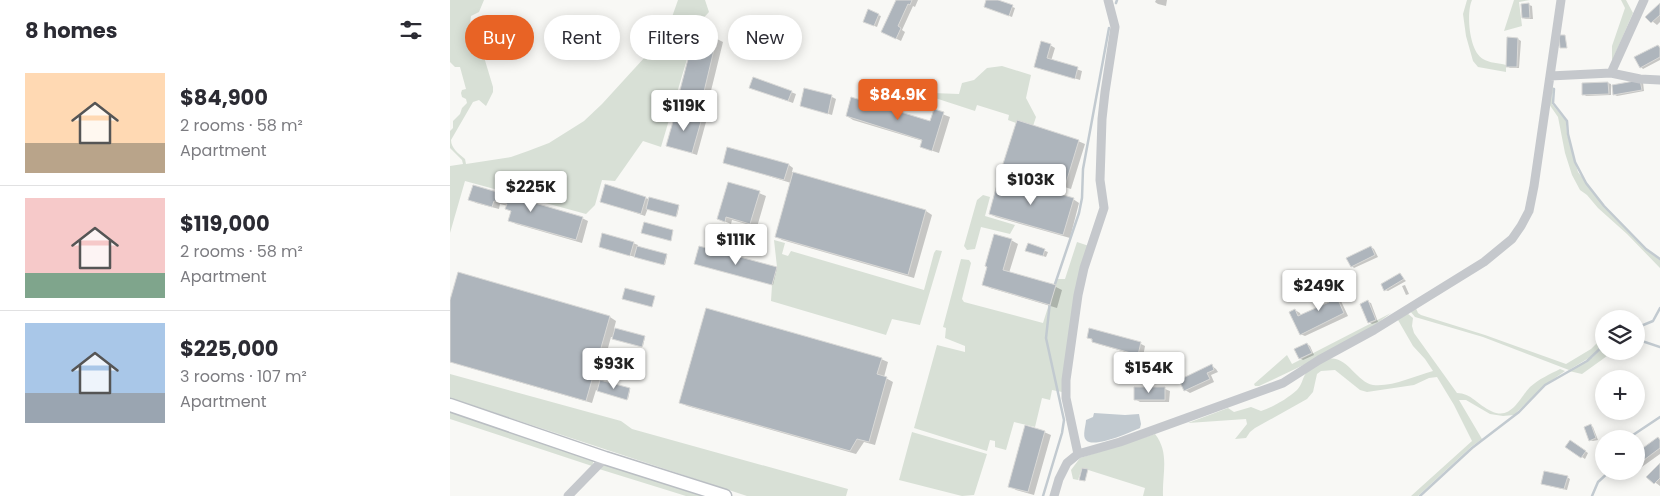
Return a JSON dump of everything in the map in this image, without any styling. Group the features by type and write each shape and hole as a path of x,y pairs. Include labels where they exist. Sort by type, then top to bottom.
{"street":[{"path":"1078,454 1066,398 1066,380 1078,295 1084,268 1104,208 1100,180 1102,119 1104,92 1115,27 1108,0"},
{"path":"1054,496 1067,462 1078,454 1120,442 1283,383 1396,317 1503,248 1517,232 1529,211 1560,0"},
{"path":"1611,73 1644,0"},
{"path":"1550,76 1611,73 1640,79 1660,80"},
{"path":"450,406 725,496"},
{"path":"568,496 605,458"}],"shaded area":[{"path":"450,0 484,0 479,12 473,15 465,15 465,60 485,60 493,92 486,106 479,100 473,102 451,140 454,148 465,159 466,164 511,157 549,143 584,121 642,60 687,60 661,147 643,141 615,181 602,180 595,205 586,214 465,181 450,233 450,166 463,164 462,160 450,148 450,131 453,128 453,121 467,103 461,93 462,90 466,89 460,67 455,67 450,62"},
{"path":"678,0 705,0 709,12 706,15 673,15"},
{"path":"1467,0 1472,0 1469,22 1472,40 1478,55 1485,60 1506,65 1506,72 1478,67 1473,61 1466,36 1463,14"},
{"path":"1514,0 1530,0 1519,2 1522,26 1504,31"},
{"path":"1621,0 1626,0 1633,13 1612,61 1612,46 1625,8"},
{"path":"1002,66 1031,75 1026,98 1036,117 1033,126 1017,120 1016,123 1008,120 1009,115 977,105 975,111 929,96 933,93 959,94 962,83 974,80 987,68"},
{"path":"1552,86 1554,88 1552,104 1566,121 1567,134 1578,172 1604,206 1646,250 1660,260 1660,268 1580,190 1572,175 1565,153 1558,117 1549,104"},
{"path":"983,195 990,197 985,216 1015,225 1010,234 981,227 975,249 967,250 964,246 977,200"},
{"path":"774,240 785,243 782,254 788,256 791,251 924,290 934,253 936,250 942,251 920,325 892,319 886,335 771,301 772,285 777,267"},
{"path":"1077,242 1089,246 1062,392 1052,390 1050,400 1042,398 1035,427 1014,422 1006,450 995,447 995,441 990,440 987,451 914,428 937,345 965,352 965,346 945,338 946,328 943,327 961,259 969,260 971,263 962,299 964,302 1043,323 1057,279 1065,279"},
{"path":"1415,306 1421,315 1485,335 1566,364 1595,345 1595,353 1569,370 1483,337 1415,317 1410,311"},
{"path":"1391,313 1360,335 1327,353 1259,386 1255,386 1254,384 1287,355 1292,364"},
{"path":"1407,313 1413,318 1412,326 1414,333 1457,393 1470,397 1491,411 1504,413 1509,411 1518,403 1530,387 1537,382 1560,369 1565,371 1545,385 1514,415 1490,414 1466,400 1459,400 1482,439 1418,496 1411,496 1472,441 1437,377 1429,378 1414,385 1367,392 1360,390 1335,370 1321,371 1317,374 1313,392 1307,399 1255,428 1246,438 1235,439 1247,424 1246,419 1188,423 1228,408 1234,412 1251,407 1261,411 1270,407 1293,393 1299,388 1308,371 1328,359 1341,361 1361,379 1373,385 1396,383 1433,371 1413,346 1398,320"},
{"path":"1595,355 1595,360 1601,360 1582,374 1569,371"},
{"path":"450,374 621,421 632,429 848,489 846,496 747,496 450,398"},
{"path":"450,410 594,460 592,466 450,419"},
{"path":"1094,413 1139,414 1140,428 1112,439 1090,442 1084,436 1084,430 1086,420 1093,417"},
{"path":"912,432 987,454 974,495 962,496 899,480"},
{"path":"1155,434 1160,441 1164,456 1163,496 1143,496 1145,488 1082,468 1078,480 1073,479 1071,470 1080,458"},
{"path":"605,463 712,496 686,496 599,469"}],"building":[{"path":"896,0 912,0 910,5 908,4 898,26 901,28 896,39 881,32"},
{"path":"986,0 998,0 1013,5 1009,16 984,7"},
{"path":"1529,3 1530,18 1522,18 1521,4"},
{"path":"1660,3 1660,15 1651,23 1645,17"},
{"path":"868,9 879,14 874,26 863,22"},
{"path":"1559,35 1565,35 1567,48 1560,48"},
{"path":"1507,37 1518,38 1517,67 1506,67"},
{"path":"1041,41 1051,44 1047,58 1078,67 1075,79 1034,67"},
{"path":"1658,45 1660,57 1640,68 1634,57"},
{"path":"688,60 712,60 702,100 679,94"},
{"path":"753,77 792,91 788,101 749,88"},
{"path":"1640,80 1642,90 1613,95 1612,85"},
{"path":"1608,82 1609,94 1582,95 1582,83"},
{"path":"804,88 832,95 828,114 800,106"},
{"path":"851,97 930,121 934,109 944,112 932,151 920,147 922,140 846,116"},
{"path":"676,111 702,118 692,153 666,146"},
{"path":"1017,120 1079,140 1065,186 1002,167"},
{"path":"727,147 789,164 784,180 723,163"},
{"path":"793,172 926,210 908,275 775,237"},
{"path":"999,177 1074,198 1063,235 989,214"},
{"path":"728,182 760,191 750,224 726,217 725,222 717,219"},
{"path":"605,184 646,197 641,214 600,202"},
{"path":"473,185 583,217 576,240 508,221 511,211 505,209 507,204 494,201 492,207 468,200"},
{"path":"649,197 679,205 676,217 646,209"},
{"path":"644,222 673,230 671,241 641,233"},
{"path":"602,233 634,242 630,256 599,247"},
{"path":"994,234 1012,239 1003,270 1056,285 1050,305 982,285"},
{"path":"1028,243 1045,249 1043,256 1025,251"},
{"path":"637,246 667,254 664,265 634,257"},
{"path":"699,246 777,267 772,285 694,264"},
{"path":"1371,246 1375,255 1351,267 1346,258"},
{"path":"458,272 610,316 586,401 450,362 450,300"},
{"path":"1400,273 1404,279 1384,291 1381,284"},
{"path":"1330,282 1344,313 1300,335 1289,312 1295,309 1298,316 1329,302 1321,286"},
{"path":"1312,284 1316,291 1302,297 1299,290"},
{"path":"625,288 655,296 652,307 622,299"},
{"path":"1368,300 1376,320 1368,323 1360,304"},
{"path":"706,308 882,358 877,374 887,377 869,442 857,439 850,451 679,403"},
{"path":"615,328 645,336 642,347 612,339"},
{"path":"1089,328 1141,342 1138,355 1092,342 1092,339 1087,338"},
{"path":"1307,343 1312,353 1299,359 1294,349"},
{"path":"1212,364 1214,370 1207,373 1210,379 1184,391 1179,380"},
{"path":"600,380 630,388 627,400 597,391"},
{"path":"1134,387 1165,387 1165,400 1134,400"},
{"path":"1591,424 1595,438 1589,441 1584,427"},
{"path":"1025,425 1045,431 1028,492 1008,487"},
{"path":"1658,437 1660,440 1660,448 1645,459 1645,446"},
{"path":"1570,440 1586,451 1581,458 1565,447"},
{"path":"1660,463 1660,478 1654,484 1646,477"},
{"path":"1082,468 1088,469 1085,481 1079,480"},
{"path":"1544,471 1568,476 1564,489 1541,484"}],"waterway":[{"path":"1054,287 1079,213 1082,198 1083,169 1109,28"},
{"path":"1554,89 1553,103 1567,121 1568,134 1575,162 1586,183 1604,206 1646,249 1660,259"},
{"path":"1043,496 1062,433 1064,420 1046,338 1050,302"},
{"path":"1645,324 1653,321 1660,308"},
{"path":"1645,342 1660,347"},
{"path":"1420,496 1472,448 1519,412 1545,385 1587,361 1595,353"},
{"path":"1640,430 1660,417"},
{"path":"1592,496 1600,480"}]}
